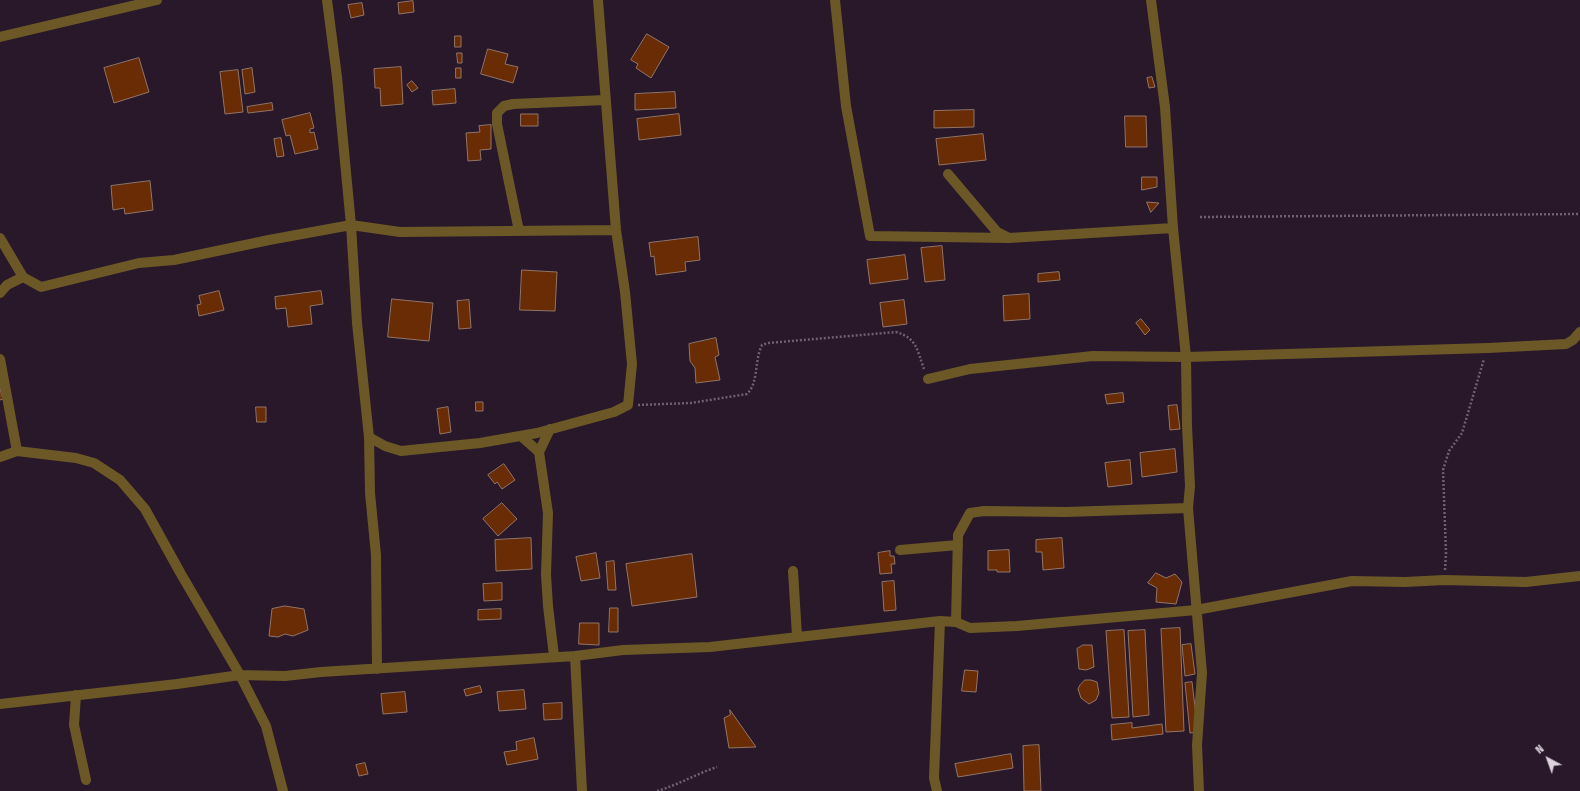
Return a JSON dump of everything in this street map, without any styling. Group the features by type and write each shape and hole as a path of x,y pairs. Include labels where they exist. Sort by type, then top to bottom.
{"street":[{"path":"0,37 156,0"},
{"path":"327,0 337,76 351,225 357,323 370,437 370,492 376,555 377,669"},
{"path":"370,437 385,446 401,451 480,443 550,429 614,412 628,405 632,364 625,292 616,230 598,0"},
{"path":"835,0 846,106 870,236 1009,238 1173,228"},
{"path":"1151,0 1165,107 1173,228 1186,357 1190,486 1188,508 1202,673 1197,745 1199,791"},
{"path":"519,231 497,124 498,113 504,106 513,104 605,100"},
{"path":"948,174 997,232 1009,238"},
{"path":"0,238 23,277 41,287 138,263 174,260 351,225 400,232 616,230"},
{"path":"0,293 7,285 23,277"},
{"path":"928,379 970,369 1093,356 1186,357 1488,348 1566,344 1573,340 1580,332"},
{"path":"0,359 17,451"},
{"path":"550,429 539,452 548,513 546,552 548,598 554,656"},
{"path":"521,436 539,452"},
{"path":"0,457 17,451 76,458 94,463 120,480 145,509 240,675 266,726 283,791"},
{"path":"956,622 958,535 970,513 984,511 1066,512 1188,508"},
{"path":"900,550 958,544"},
{"path":"793,571 797,636"},
{"path":"0,704 177,684 240,675 285,676 321,672 554,656 574,656 623,650 710,647 940,621 956,622 970,628 1016,626 1196,610 1352,580 1405,582 1444,580 1526,582 1580,576"},
{"path":"937,791 934,778 940,621"},
{"path":"574,656 582,791"},
{"path":"76,695 74,725 86,780"}],"path":[{"path":"1200,217 1580,214"},
{"path":"628,405 691,403 747,394 753,388 759,351 762,345 896,332 901,333 912,340 928,379"},
{"path":"1444,580 1446,553 1443,470 1449,451 1462,433 1488,348"},
{"path":"657,791 668,788 717,767"}],"building":[{"path":"413,1 414,12 399,14 398,3"},
{"path":"362,3 364,15 351,18 348,5"},
{"path":"647,34 669,47 651,78 636,68 638,64 631,60"},
{"path":"455,36 461,36 461,47 455,47"},
{"path":"488,49 508,54 505,64 518,67 513,83 481,74"},
{"path":"457,53 462,53 462,63 458,63"},
{"path":"139,58 149,92 114,103 104,68"},
{"path":"401,67 403,104 381,106 380,88 375,88 374,69"},
{"path":"252,68 255,92 245,94 242,70"},
{"path":"456,68 461,68 461,78 456,78"},
{"path":"238,70 243,112 225,114 220,72"},
{"path":"1152,77 1155,87 1149,88 1147,78"},
{"path":"412,81 418,88 412,92 407,85"},
{"path":"455,89 456,103 433,105 432,91"},
{"path":"675,92 676,108 635,110 635,94"},
{"path":"272,103 273,110 248,113 247,107"},
{"path":"974,110 974,127 934,128 934,111"},
{"path":"310,113 314,128 310,129 310,133 314,132 318,149 295,154 290,135 286,136 282,120"},
{"path":"521,114 538,114 538,126 521,126"},
{"path":"679,114 681,135 639,140 637,119"},
{"path":"1125,116 1146,116 1147,147 1126,147"},
{"path":"491,125 491,149 480,150 481,160 468,161 466,133 480,132 479,126"},
{"path":"983,134 986,160 939,165 936,139"},
{"path":"281,138 284,156 277,157 274,139"},
{"path":"1142,177 1157,177 1157,187 1142,190"},
{"path":"150,181 153,210 125,214 124,208 113,210 111,186"},
{"path":"1147,202 1159,203 1151,212"},
{"path":"698,237 700,260 685,262 686,271 656,275 654,256 651,257 649,243"},
{"path":"942,246 945,280 925,282 921,248"},
{"path":"905,255 908,279 870,284 867,260"},
{"path":"522,270 557,272 555,311 520,310"},
{"path":"1059,272 1060,280 1038,282 1038,274"},
{"path":"219,291 224,310 199,316 197,305 201,304 199,296"},
{"path":"321,291 323,304 310,306 312,324 288,327 286,308 276,309 275,297"},
{"path":"1029,294 1030,319 1004,321 1003,296"},
{"path":"392,299 433,303 429,341 388,337"},
{"path":"469,300 471,328 459,329 457,301"},
{"path":"904,300 907,324 883,327 880,303"},
{"path":"1141,319 1150,330 1145,335 1136,323"},
{"path":"716,338 719,355 715,357 720,380 696,383 695,368 690,361 689,344"},
{"path":"0,388 3,399 0,400"},
{"path":"1123,393 1124,402 1107,404 1105,395"},
{"path":"476,402 483,402 483,411 476,411"},
{"path":"1177,405 1180,429 1170,430 1168,406"},
{"path":"256,407 266,407 266,422 257,422"},
{"path":"448,407 451,432 440,434 437,409"},
{"path":"1175,449 1177,472 1142,477 1140,453"},
{"path":"1130,460 1132,484 1108,487 1105,463"},
{"path":"504,464 515,480 502,489 497,482 495,484 488,475"},
{"path":"502,503 517,519 498,536 483,519"},
{"path":"531,538 532,569 496,571 495,540"},
{"path":"1062,538 1064,568 1043,570 1042,552 1036,552 1036,540"},
{"path":"1009,550 1010,572 988,570 988,551"},
{"path":"890,551 890,556 894,556 895,564 891,564 892,573 880,574 878,553"},
{"path":"596,553 600,578 581,581 576,557"},
{"path":"692,554 697,597 632,606 626,564"},
{"path":"614,561 616,590 608,590 606,562"},
{"path":"1156,573 1166,578 1175,574 1182,582 1176,604 1156,602 1157,588 1148,583"},
{"path":"894,581 896,610 884,611 882,582"},
{"path":"502,583 502,600 484,601 483,584"},
{"path":"285,606 304,609 308,630 293,636 285,634 278,637 269,636 272,609"},
{"path":"610,608 618,608 618,632 609,632"},
{"path":"501,609 501,619 478,620 478,610"},
{"path":"580,623 599,623 599,645 579,644"},
{"path":"1180,628 1184,731 1166,732 1161,629"},
{"path":"1124,630 1129,717 1112,718 1106,631"},
{"path":"1145,630 1149,715 1133,717 1128,631"},
{"path":"1191,644 1195,674 1185,676 1182,645"},
{"path":"1083,645 1092,645 1094,667 1086,670 1079,669 1077,649"},
{"path":"965,670 978,671 976,692 962,691"},
{"path":"1085,680 1097,682 1099,693 1096,700 1089,704 1081,698 1078,689"},
{"path":"1192,682 1198,732 1190,733 1185,683"},
{"path":"480,686 482,692 466,696 464,690"},
{"path":"524,690 526,709 499,711 497,692"},
{"path":"405,692 407,712 383,714 381,694"},
{"path":"562,703 562,719 544,720 543,704"},
{"path":"730,710 756,747 729,748 724,718 730,715"},
{"path":"1132,723 1132,728 1162,724 1163,734 1112,740 1111,725"},
{"path":"534,738 538,759 507,765 504,752 517,750 516,742"},
{"path":"1039,745 1041,791 1024,791 1023,746"},
{"path":"1011,754 1013,768 958,777 955,764"},
{"path":"365,763 368,774 359,776 356,765"}]}
